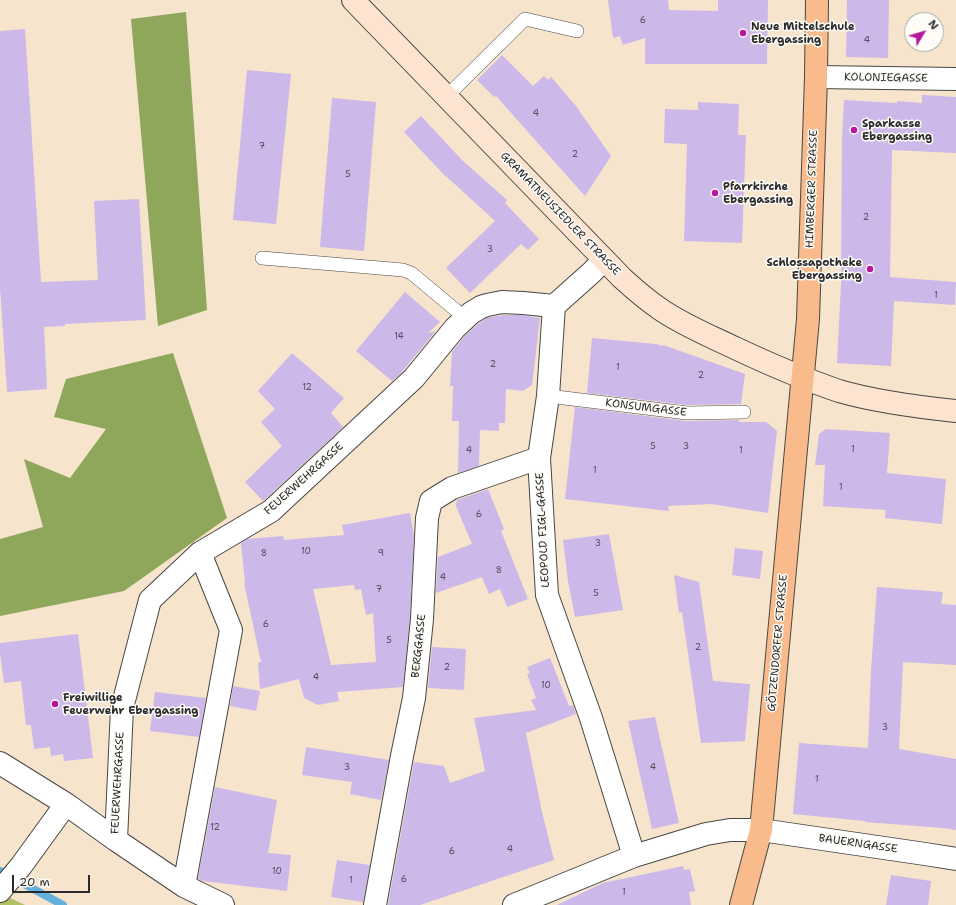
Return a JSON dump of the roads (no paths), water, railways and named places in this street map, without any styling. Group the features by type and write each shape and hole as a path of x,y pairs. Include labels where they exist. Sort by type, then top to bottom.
{"main road":[{"name":"GRAMATNEUSIEDLER STRASSE","path":"353,0 604,260 635,290 659,309 673,318 723,342 803,378 841,391 881,401 916,407 956,411"},
{"name":"HIMBERGER STRASSE","path":"803,378 808,319 817,0"},
{"name":"GÖTZENDORFER STRASSE","path":"741,905 761,830 803,378"}],"street":[{"name":"KOLONIEGASSE","path":"816,77 956,79"},
{"path":"554,306 604,260"},
{"name":"FEUERWEHRGASSE","path":"116,840 122,708 150,600 200,554 271,511 414,378 465,318 476,310 494,303 511,302 554,306"},
{"name":"LEOPOLD FIGL-GASSE","path":"554,306 548,396 539,458 547,594 592,718 634,856"},
{"name":"BERGGASSE","path":"375,905 400,764 414,698 422,619 427,518 430,501 452,488 539,458"},
{"path":"184,886 231,630 200,554"},
{"path":"0,763 66,804 184,886 223,905"},
{"path":"0,891 21,866 66,804"},
{"name":"BAUERNGASSE","path":"514,905 634,856 706,834 730,830 761,830 956,859"}],"lane":[{"path":"446,97 524,19 577,30"},
{"path":"262,258 403,270 415,276 465,318"},
{"name":"KONSUMGASSE","path":"548,396 687,413 744,412"}],"waterway":[{"path":"0,871 63,905"}],"place":[{"name":"Neue Mittelschule Ebergassing","path":"743,33"},
{"name":"Sparkasse Ebergassing","path":"854,130"},
{"name":"Pfarrkirche Ebergassing","path":"715,193"},
{"name":"Schlossapotheke Ebergassing","path":"870,269"},
{"name":"Freiwillige Feuerwehr Ebergassing","path":"55,704"}]}
